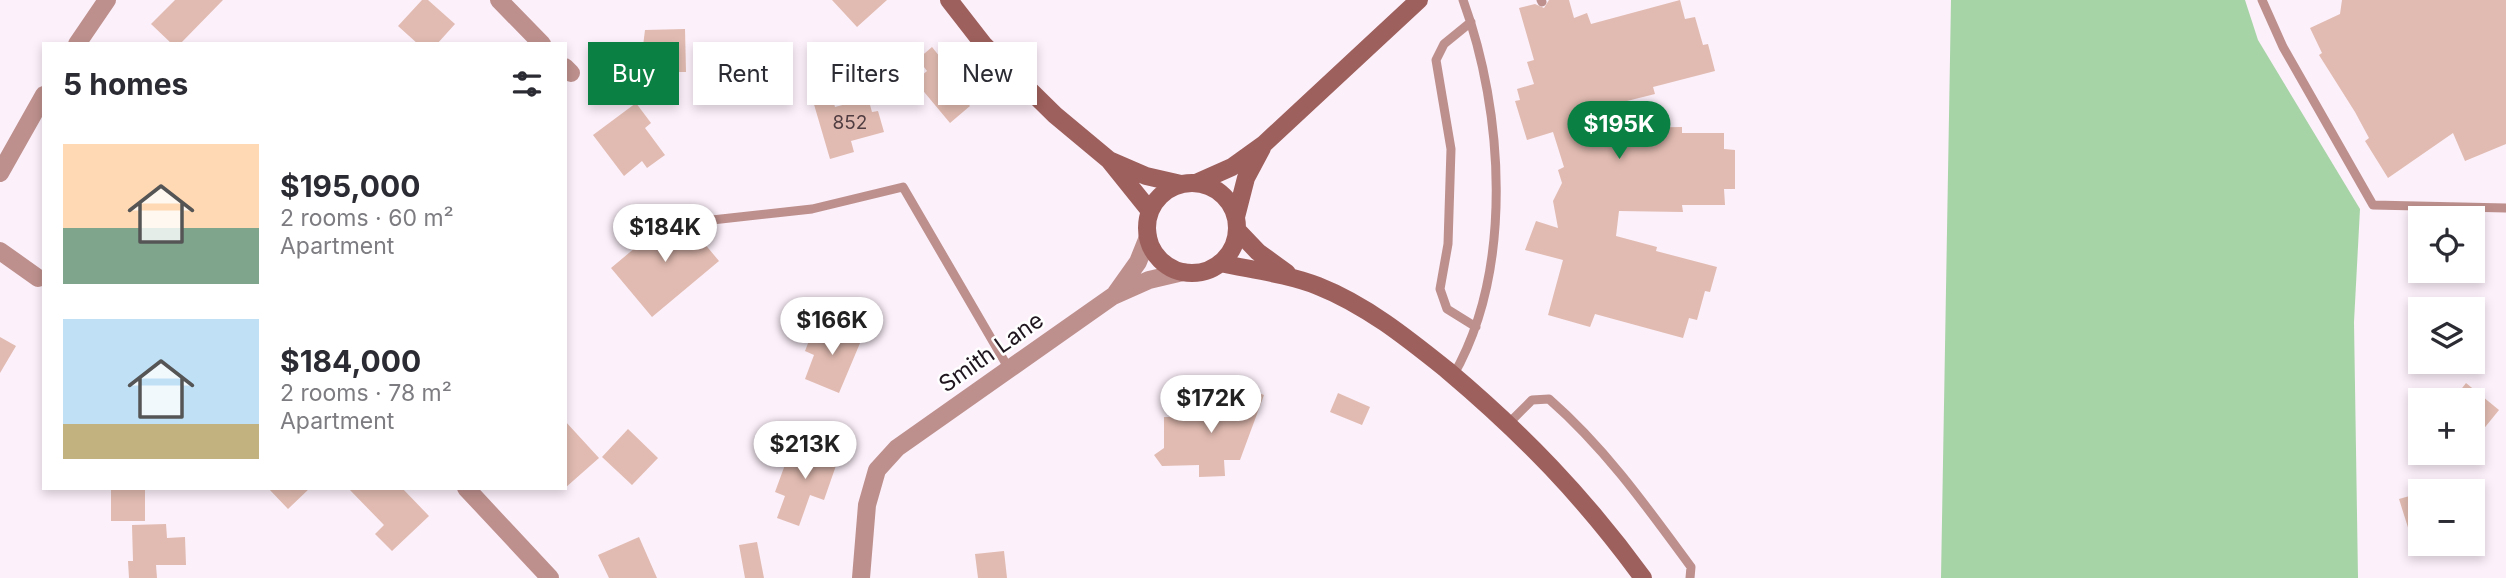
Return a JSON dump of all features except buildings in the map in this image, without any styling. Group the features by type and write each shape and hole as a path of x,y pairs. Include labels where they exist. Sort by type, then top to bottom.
{"street":[{"path":"78,42 107,0"},
{"path":"499,0 540,42"},
{"path":"949,0 984,46 1055,115 1109,160 1150,211"},
{"path":"1264,144 1246,178 1236,223 1235,242 1220,263 1209,270 1183,272 1160,260 1148,237 1150,211 1168,190 1232,167 1264,144 1419,0"},
{"path":"0,173 42,99"},
{"path":"1109,160 1146,176 1210,187 1223,195 1236,223 1258,252 1292,278"},
{"name":"Smith Lane","path":"1114,296 1138,262 1148,237"},
{"path":"0,251 38,278"},
{"path":"1220,263 1292,278 1320,287 1373,314 1509,423 1598,516 1643,578"},
{"name":"Smith Lane","path":"861,578 867,505 877,470 897,448 1114,296 1149,280 1183,272"},
{"path":"468,490 550,578"}],"lane":[{"path":"1453,376 1470,346 1476,327 1493,241 1496,177 1492,120 1471,22 1463,0"},
{"path":"2262,0 2283,47 2373,205 2506,208"},
{"path":"1471,22 1444,44 1436,60 1451,149 1448,244 1440,289 1447,309 1476,327"},
{"path":"712,220 812,209 903,187 1009,369"},
{"path":"1509,423 1532,400 1549,399 1573,420 1628,481 1691,567 1690,578"}],"green space":[{"path":"1951,0 2245,0 2258,40 2360,209 2354,322 2358,578 1941,578"}]}
